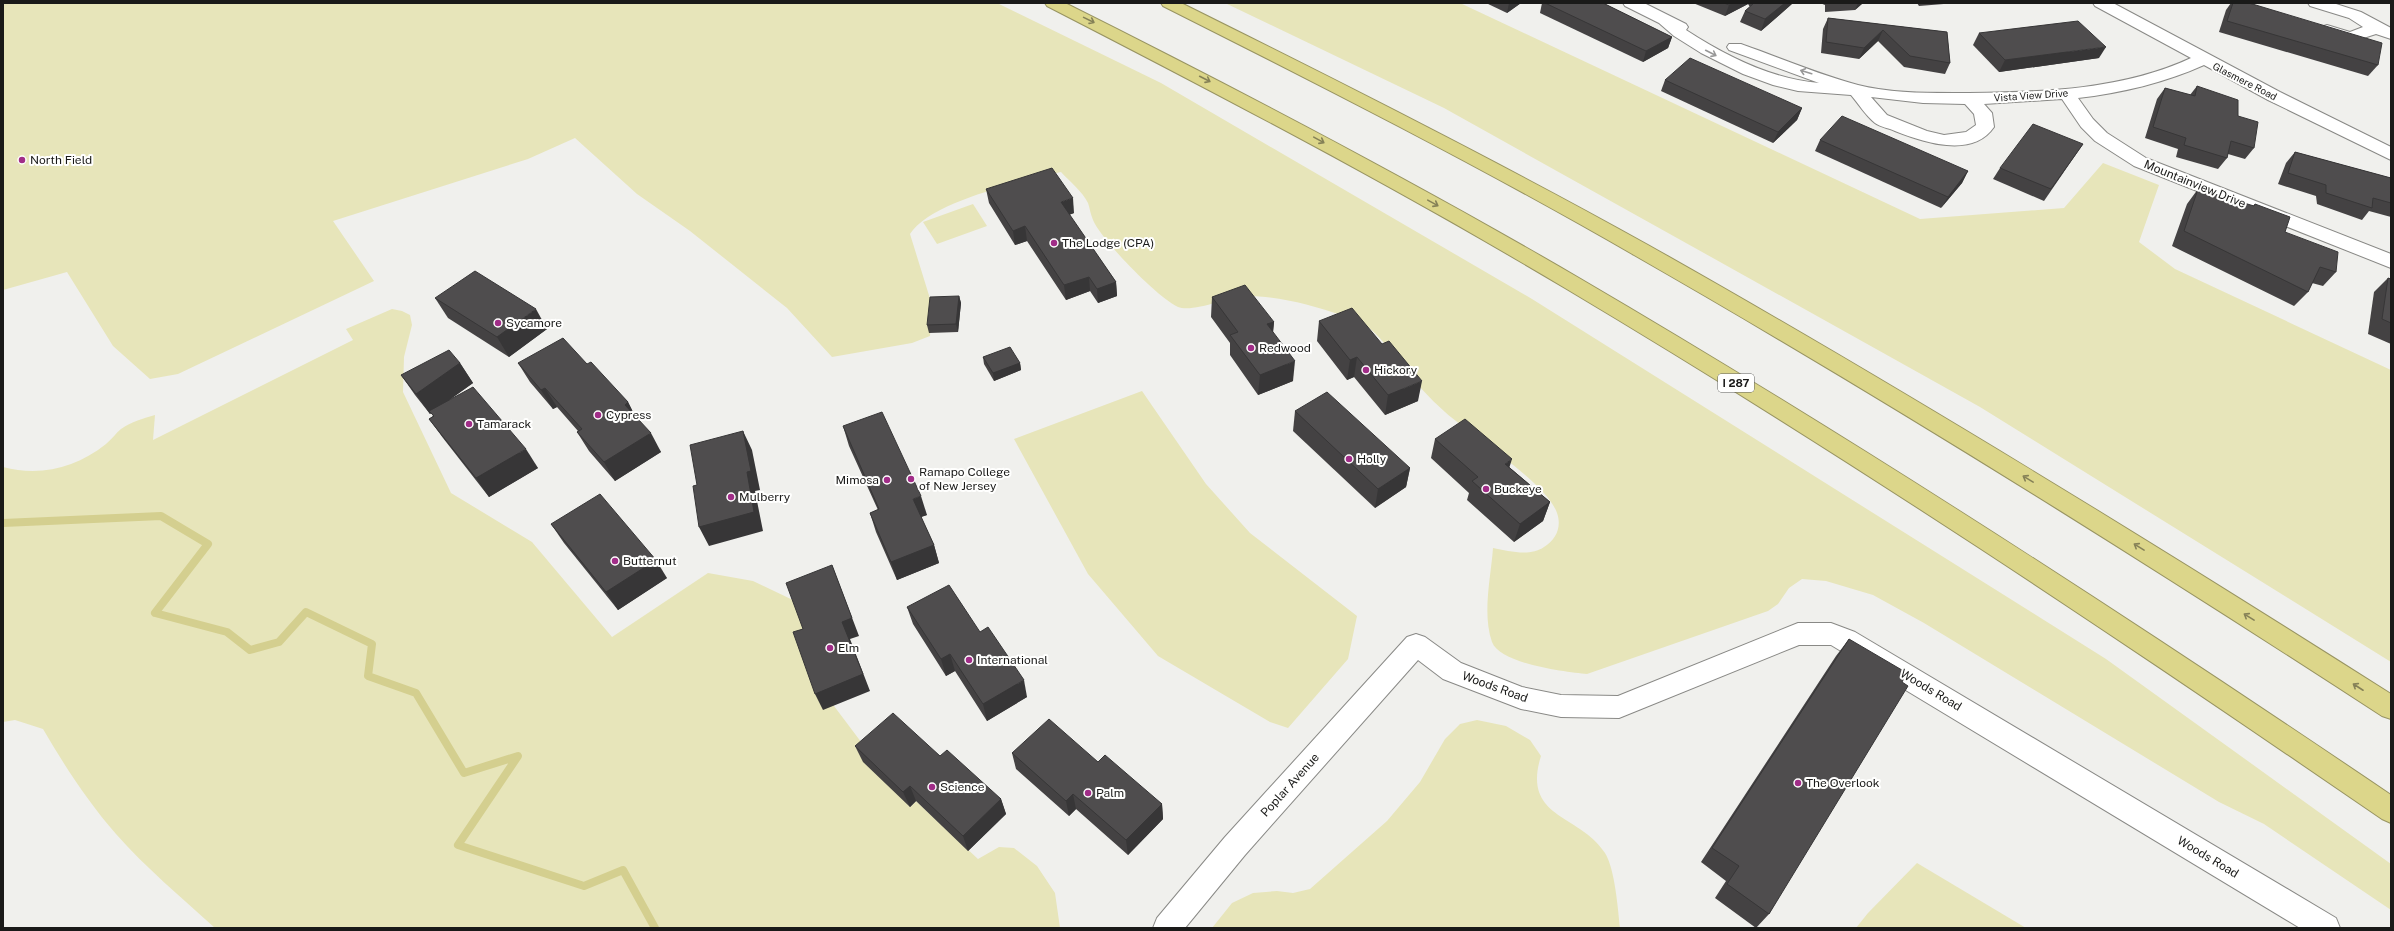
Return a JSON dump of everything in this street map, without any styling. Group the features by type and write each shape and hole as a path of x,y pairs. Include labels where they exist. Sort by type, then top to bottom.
{"highway":[{"name":"I 287","path":"1054,3 1293,125 1463,220 1650,330 1998,548 2222,695 2391,810"},
{"path":"1169,3 1426,133 1714,292 2041,487 2391,708"}],"street":[{"name":"Vista View Drive","path":"1631,3 1668,23 1685,37 1712,54 1780,81 1828,90 1856,90 1931,98 1968,98 2066,92 2130,84 2164,75 2203,59"},
{"name":"Glasmere Road","path":"2101,3 2203,59 2391,154"},
{"path":"2316,3 2355,15 2376,28 2391,34"},
{"path":"2314,26 2351,37 2376,28"},
{"path":"1856,90 1881,119 1944,141 1971,137 1985,126 1983,113 1968,98"},
{"name":"Mountainview Drive","path":"2066,92 2087,123 2100,137 2140,162 2391,261"},
{"name":"Woods Road","path":"1416,645 1452,671 1521,698 1561,706 1619,707 1798,634 1831,634 1846,639 2326,928"},
{"name":"Poplar Avenue","path":"1167,928 1245,834 1416,645"}],"shaded area":[{"path":"3,3 997,3 1161,83 1532,299 2106,659 2391,864 2391,910 2264,824 2219,802 1924,623 1873,595 1826,581 1802,579 1789,588 1778,604 1768,611 1587,674 1535,666 1507,656 1498,650 1492,642 1489,631 1487,607 1493,548 1526,553 1538,550 1552,541 1557,533 1559,523 1557,513 1550,501 1539,488 1507,460 1439,407 1412,378 1380,339 1365,325 1341,315 1318,308 1258,296 1239,297 1192,308 1178,307 1145,282 1110,244 1095,224 1086,199 1061,172 979,194 957,202 921,222 910,234 932,305 930,336 912,343 832,357 787,308 690,231 637,194 575,138 528,159 333,221 374,281 178,374 150,379 113,346 67,272 3,290"},
{"path":"1225,3 1460,3 1920,219 2064,208 2103,163 2159,185 2139,242 2175,269 2391,370 2391,662 1980,407 1444,108"},
{"path":"973,204 987,226 937,244 923,222"},
{"path":"392,309 402,311 410,315 412,325 404,357 403,392 451,493 532,542 612,637 708,573 753,581 795,601 834,706 910,807 916,801 978,859 999,847 1014,848 1037,866 1055,893 1060,928 215,928 164,882 127,846 106,822 77,783 43,729 15,720 3,722 3,467 30,471 57,468 70,464 82,459 106,444 125,427 138,420 155,415 153,440 353,340 346,329"},
{"path":"1142,391 1206,484 1250,533 1357,616 1348,659 1288,728 1270,722 1158,656 1088,574 1014,439"},
{"path":"1477,720 1506,726 1530,740 1541,756 1537,777 1539,792 1546,804 1556,814 1595,840 1605,853 1616,889 1620,928 1212,928 1232,903 1253,893 1277,891 1293,893 1310,889 1387,821 1420,782 1445,739 1460,724"},
{"path":"1917,863 2026,928 1856,928 1868,913"}],"building":[{"path":"1545,3 1603,3 1672,37 1646,51"},
{"path":"1754,3 1785,3 1765,19 1745,11"},
{"path":"2233,3 2249,3 2382,43 2378,65 2227,21"},
{"path":"1828,18 1947,32 1950,63 1910,56 1883,30 1864,48 1826,42"},
{"path":"2078,21 2106,47 2005,60 1979,33"},
{"path":"1690,58 1802,108 1778,132 1665,80"},
{"path":"2197,86 2238,100 2238,116 2258,122 2254,148 2231,141 2227,158 2184,145 2186,138 2153,127 2165,88 2195,96"},
{"path":"1842,116 1968,171 1948,197 1820,140"},
{"path":"2033,124 2083,144 2051,189 2000,168"},
{"path":"2295,152 2391,178 2391,203 2373,198 2372,208 2326,193 2326,185 2288,173"},
{"name":"The Lodge (CPA)","path":"1052,168 1073,198 1061,202 1116,282 1097,289 1089,277 1064,285 1025,226 1013,231 986,189"},
{"path":"2198,189 2254,206 2255,204 2290,217 2285,232 2338,252 2336,272 2320,267 2308,292 2184,231"},
{"path":"475,271 536,309 497,337 435,298"},
{"path":"2388,278 2391,279 2391,323 2382,319"},
{"path":"1245,285 1274,322 1267,324 1295,361 1260,375 1230,335 1238,332 1212,297"},
{"path":"959,296 956,324 927,325 930,297"},
{"path":"1352,308 1382,344 1389,341 1422,381 1388,395 1357,357 1350,360 1319,321"},
{"name":"Cypress","path":"563,338 587,364 591,362 628,402 625,405 651,433 604,462 577,432 582,429 545,388 541,390 518,363"},
{"path":"1010,347 1020,363 993,373 983,357"},
{"path":"449,350 460,363 416,394 401,375"},
{"name":"Tamarack","path":"473,387 526,449 476,478 429,419 434,416 429,411"},
{"path":"1327,392 1410,468 1378,489 1295,411"},
{"name":"Mimosa","path":"882,412 921,496 913,499 934,545 891,562 870,513 879,509 843,426"},
{"path":"1465,419 1512,459 1505,464 1550,502 1520,524 1472,481 1478,477 1435,439"},
{"name":"Mulberry","path":"743,431 751,471 747,472 754,512 699,527 693,486 697,485 690,445"},
{"name":"Butternut","path":"600,494 656,560 606,592 551,524"},
{"name":"Elm","path":"832,565 852,618 842,622 863,674 815,694 793,632 803,629 786,583"},
{"name":"International","path":"949,585 980,632 988,627 1024,680 983,704 950,654 941,659 907,607"},
{"name":"The Overlook","path":"1849,639 1907,673 1902,682 1908,686 1769,914 1727,884 1739,866 1712,848"},
{"name":"Science","path":"893,713 940,756 947,750 1001,799 963,836 910,786 903,792 855,746"},
{"name":"Palm","path":"1049,719 1098,762 1105,755 1162,804 1126,840 1073,794 1066,801 1012,753"}],"waterway":[{"path":"3,523 161,516 208,544 155,613 227,632 250,650 279,642 306,612 372,644 368,676 416,693 464,773 518,756 458,845 584,886 623,870 655,928"}],"place":[{"name":"North Field","path":"22,160"},
{"name":"The Lodge (CPA)","path":"1054,243"},
{"name":"Sycamore","path":"498,323"},
{"name":"Redwood","path":"1251,348"},
{"name":"Hickory","path":"1366,370"},
{"name":"Cypress","path":"598,415"},
{"name":"Tamarack","path":"469,424"},
{"name":"Holly","path":"1349,459"},
{"name":"Ramapo College of New Jersey","path":"911,479"},
{"name":"Mimosa","path":"887,480"},
{"name":"Buckeye","path":"1486,489"},
{"name":"Mulberry","path":"731,497"},
{"name":"Butternut","path":"615,561"},
{"name":"Elm","path":"830,648"},
{"name":"International","path":"969,660"},
{"name":"The Overlook","path":"1798,783"},
{"name":"Science","path":"932,787"},
{"name":"Palm","path":"1088,793"}]}
